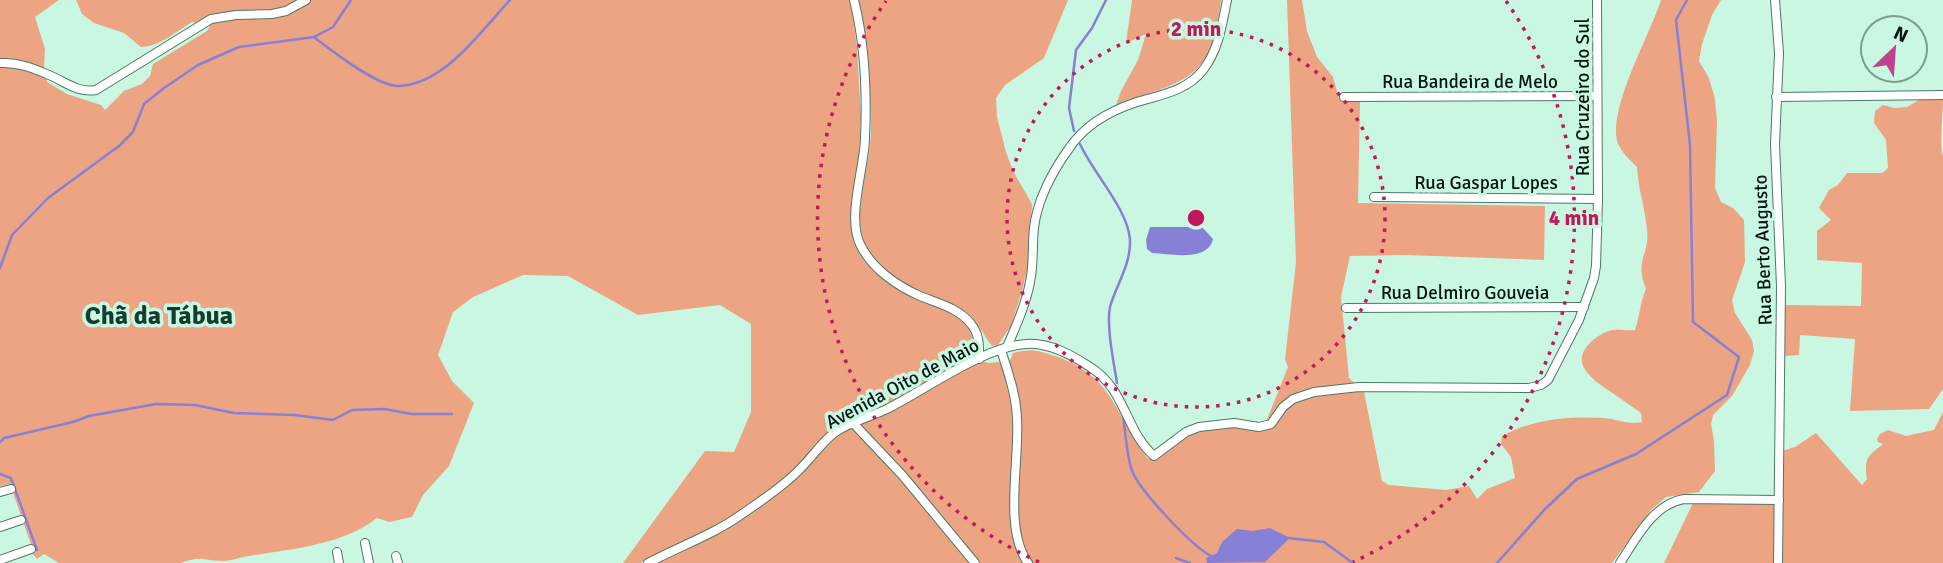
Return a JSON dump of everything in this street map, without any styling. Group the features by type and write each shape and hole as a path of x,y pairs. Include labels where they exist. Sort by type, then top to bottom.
{"street":[{"path":"0,63 18,63 83,92 96,90 211,19 279,12 299,6 306,0"},
{"path":"854,0 861,40 866,112 864,162 856,210 858,237 865,253 886,276 918,295 959,313 970,322 978,337 979,359"},
{"path":"1028,563 1018,546 1015,524 1018,436 1016,401 1004,348 1030,286 1035,218 1047,186 1069,148 1089,126 1106,114 1171,92 1198,76 1207,65 1220,37 1227,0"},
{"name":"Rua Cruzeiro do Sul","path":"1584,307 1594,278 1598,246 1597,0"},
{"name":"Rua Berto Augusto","path":"1775,0 1779,53 1774,144 1781,286 1778,563"},
{"path":"1776,97 1943,94"},
{"name":"Rua Bandeira de Melo","path":"1344,97 1596,96"},
{"name":"Rua Gaspar Lopes","path":"1374,197 1598,199"},
{"name":"Avenida Oito de Maio","path":"648,563 719,530 741,515 796,473 830,436 1004,348 1027,344 1044,345 1093,368 1115,390 1138,438 1154,456 1186,432 1199,427 1234,424 1259,428 1269,425 1293,399 1314,391 1351,387 1538,386 1549,378 1584,307"},
{"name":"Rua Delmiro Gouveia","path":"1346,308 1584,307"},
{"path":"853,423 903,476 975,563"},
{"path":"0,492 11,489"},
{"path":"1620,563 1650,521 1664,506 1675,500 1779,500"},
{"path":"0,527 21,520"},
{"path":"365,544 369,563"},
{"path":"0,560 31,549"},
{"path":"337,552 339,563"}],"shaded area":[{"path":"0,0 59,0 35,17 45,49 47,82 67,94 101,105 105,110 124,91 142,84 150,76 153,64 207,31 210,26 192,22 161,41 141,47 124,33 94,23 82,14 76,0 851,0 861,118 858,175 851,225 854,242 865,262 890,283 956,315 973,340 970,358 989,363 1010,361 1013,353 1034,350 1074,364 1090,374 1111,398 1148,459 1156,451 1200,425 1266,422 1288,367 1285,359 1296,262 1287,0 1302,0 1307,31 1317,57 1333,77 1339,99 1360,102 1358,203 1545,206 1544,260 1407,255 1350,256 1341,297 1349,378 1364,392 1382,481 1389,485 1446,490 1469,486 1477,499 1487,489 1515,478 1511,457 1501,444 1502,436 1514,430 1564,418 1642,422 1641,413 1594,379 1583,367 1582,360 1583,352 1600,335 1613,330 1635,330 1646,289 1642,264 1647,238 1646,221 1637,167 1617,141 1619,109 1661,0 1721,0 1712,15 1699,61 1709,78 1715,99 1715,188 1721,202 1733,208 1744,220 1745,262 1732,300 1735,313 1752,340 1754,351 1750,365 1732,396 1713,415 1711,424 1715,471 1699,492 1666,497 1651,510 1612,563 648,563 653,555 641,563 623,563 705,451 734,452 751,412 751,324 720,305 638,315 568,276 523,275 473,297 453,312 438,355 452,381 474,403 449,466 423,495 412,517 389,522 377,518 333,540 226,561 198,559 181,563 59,563 44,554 37,559 31,552 33,550 10,484 0,486"},
{"path":"858,0 1068,0 1044,58 1005,85 996,98 997,117 1006,152 1013,171 1032,204 1028,266 1022,291 1011,326 998,345 992,346 966,312 917,290 881,266 862,237 860,207 871,128 866,47"},
{"path":"1132,0 1221,0 1210,48 1202,63 1191,74 1116,105 1138,60 1146,34 1126,43"},
{"path":"1943,99 1943,389 1929,409 1850,411 1855,339 1800,335 1799,355 1785,356 1785,305 1861,306 1862,263 1817,260 1817,231 1831,220 1819,208 1829,190 1838,185 1847,173 1882,173 1888,168 1886,140 1874,123 1875,111 1883,105 1907,107 1919,100"},
{"path":"1150,227 1202,227 1213,239 1210,246 1197,254 1152,253 1147,249 1146,240"},
{"path":"1943,412 1943,563 1664,563 1693,503 1775,503 1782,451 1795,447 1816,433 1862,485 1867,479 1868,458 1883,444 1877,439 1880,434 1888,430 1906,436 1934,430"},
{"path":"1270,528 1290,538 1265,562 1207,563 1206,558 1217,553 1222,542 1237,529 1253,531"}],"waterway":[{"path":"0,268 12,235 48,198 119,146 133,132 144,104 164,88 198,65 239,47 314,37 333,27 351,0"},
{"path":"315,38 355,67 379,80 398,86 415,83 446,67 474,41 510,0"},
{"path":"1074,131 1069,108 1076,50 1092,28 1106,0"},
{"path":"1497,563 1545,509 1577,479 1636,454 1727,395 1739,357 1693,322 1690,145 1676,20 1687,0"},
{"path":"1080,144 1117,204 1128,228 1130,240 1128,258 1109,315 1117,383"},
{"path":"0,442 4,438 89,416 156,404 195,405 234,413 295,415 333,420 352,410 385,409 411,414 452,414"},
{"path":"1123,414 1129,461 1138,482 1180,531 1211,556"},
{"path":"0,474 11,478 37,550"},
{"path":"1288,538 1324,542 1353,563"},
{"path":"1176,558 1190,563"}],"district":[{"name":"Chã da Tábua","path":"159,315"}]}
